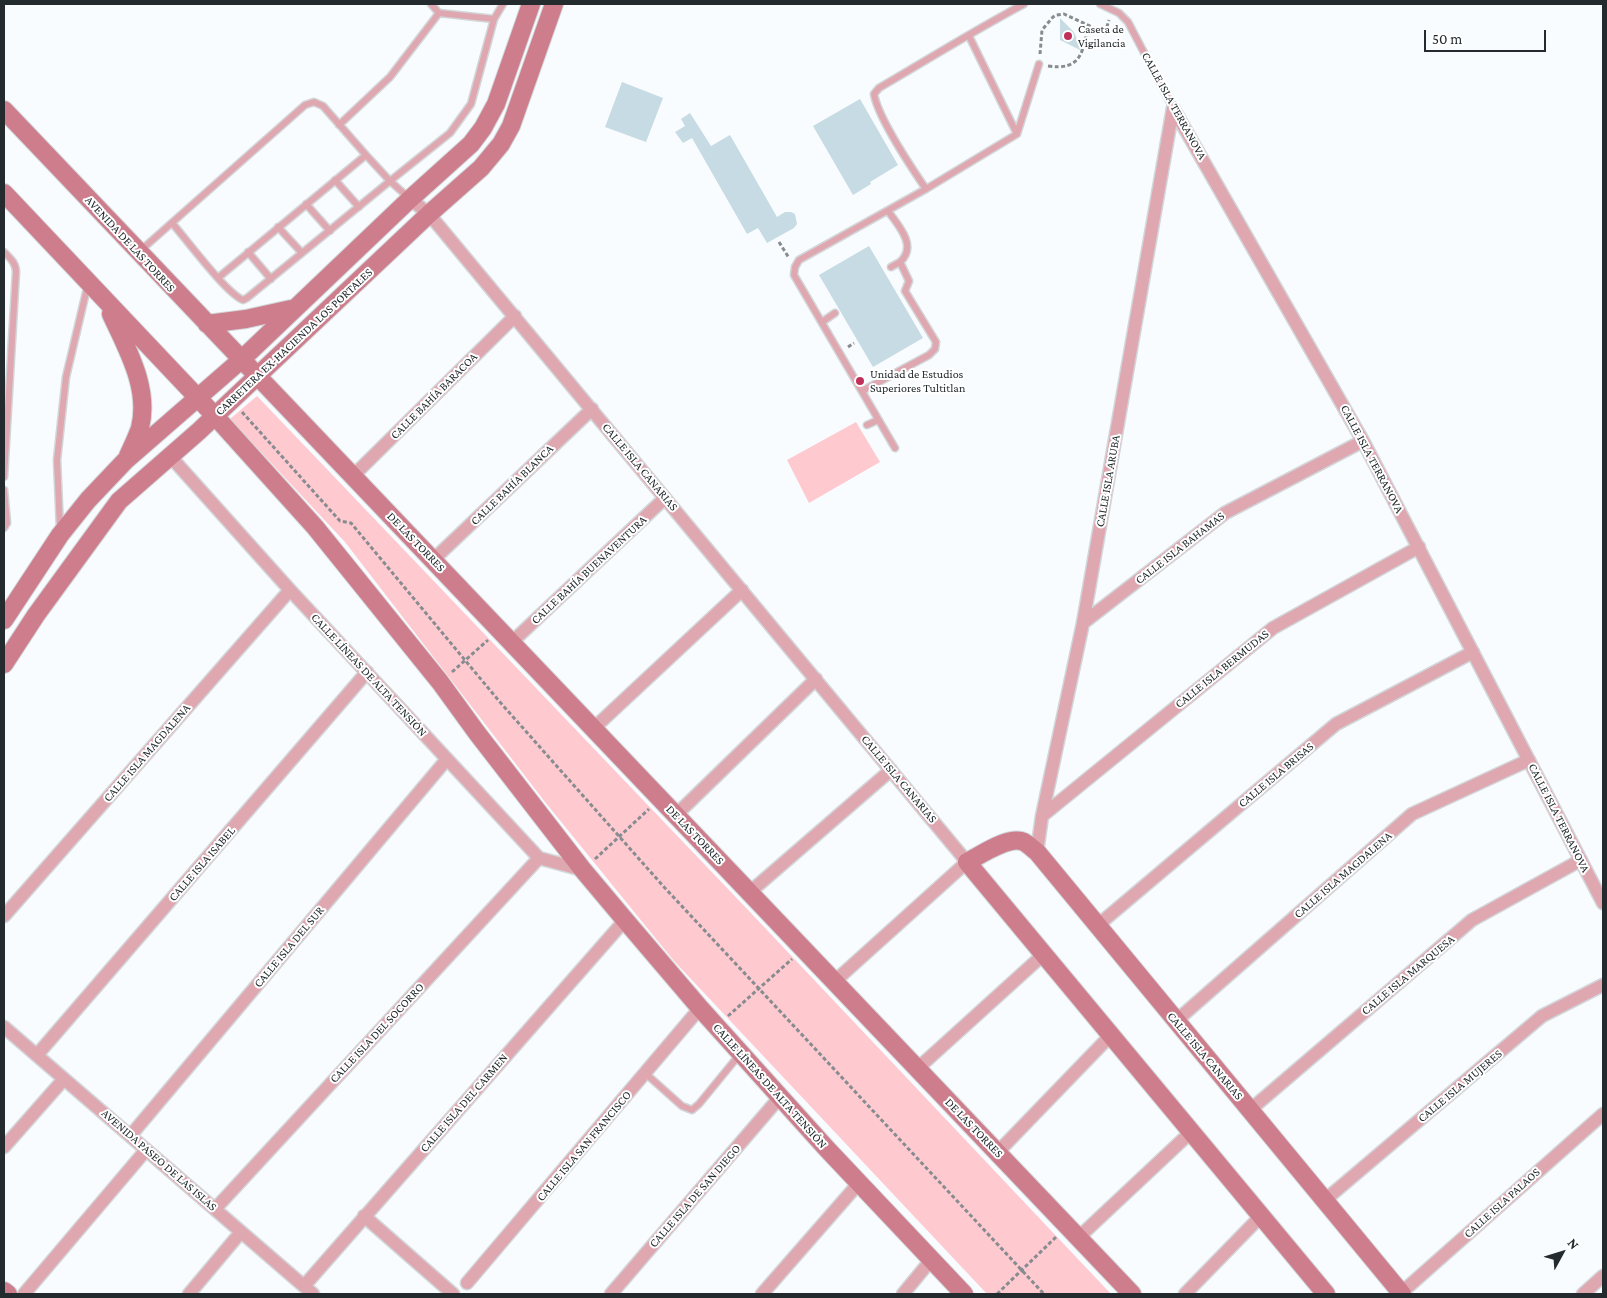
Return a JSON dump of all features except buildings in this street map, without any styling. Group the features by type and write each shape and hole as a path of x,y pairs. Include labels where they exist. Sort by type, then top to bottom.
{"main road":[{"name":"CARRETERA EX-HACIENDA LOS PORTALES","path":"4,620 60,535 88,500 125,462 241,360 410,199 471,144 483,128 496,104 530,4"},
{"name":"CARRETERA EX-HACIENDA LOS PORTALES","path":"4,664 36,615 119,501 232,401 429,214 481,168 511,126 554,4"},
{"name":"AVENIDA DE LAS TORRES","path":"4,110 257,377"},
{"path":"4,193 215,416"},
{"path":"106,302 136,370 143,406 140,428 125,462"},
{"path":"207,324 246,319 294,308"},
{"name":"DE LAS TORRES","path":"257,377 661,798 1132,1294"},
{"name":"CALLE LÍNEAS DE ALTA TENSIÓN","path":"215,416 315,527 440,682 477,733 624,920 780,1097 964,1294"},
{"path":"16,601 36,615"},
{"name":"CALLE ISLA CANARIAS","path":"967,862 1003,843 1016,840 1023,842 1036,852 1402,1294"},
{"path":"967,862 1326,1294"},
{"path":"4,1290 8,1294"}],"street":[{"name":"CALLE ISLA TERRANOVA","path":"1173,108 1364,441 1603,903"},
{"name":"CALLE ISLA ARUBA","path":"1036,852 1083,623 1173,108"},
{"name":"CALLE ISLA CANARIAS","path":"410,199 429,214 515,316 967,862"},
{"name":"CALLE BAHÍA BARACOA","path":"353,476 515,316"},
{"name":"CALLE BAHÍA BLANCA","path":"433,560 592,409"},
{"name":"CALLE ISLA BAHAMAS","path":"1083,623 1225,513 1364,441"},
{"name":"CALLE LÍNEAS DE ALTA TENSIÓN","path":"170,456 290,590 539,858"},
{"name":"CALLE BAHÍA BUENAVENTURA","path":"506,636 665,498"},
{"name":"CALLE ISLA BERMUDAS","path":"1042,816 1273,628 1419,547"},
{"name":"CALLE ISLA MAGDALENA","path":"4,916 290,590"},
{"path":"594,728 742,590"},
{"name":"CALLE ISLA BRISAS","path":"1097,926 1336,724 1473,652"},
{"name":"CALLE ISLA ISABEL","path":"37,1055 367,672"},
{"path":"676,815 816,679"},
{"name":"CALLE ISLA DEL SUR","path":"131,1135 448,760"},
{"name":"CALLE ISLA MAGDALENA","path":"1176,1021 1412,814 1529,760"},
{"path":"750,892 891,770"},
{"path":"539,858 583,870"},
{"name":"CALLE ISLA DEL SOCORRO","path":"215,1208 539,858"},
{"name":"CALLE ISLA MARQUESA","path":"1250,1110 1472,920 1581,860"},
{"path":"835,981 967,862"},
{"name":"CALLE ISLA DEL CARMEN","path":"308,1290 364,1216 624,920"},
{"path":"918,1069 1044,954"},
{"name":"CALLE ISLA MUJERES","path":"1325,1200 1542,1016 1603,985"},
{"name":"CALLE ISLA SAN FRANCISCO","path":"467,1283 700,1008"},
{"name":"AVENIDA PASEO DE LAS ISLAS","path":"4,1027 308,1290"},
{"path":"997,1152 1111,1035"},
{"path":"4,1147 64,1079"},
{"name":"CALLE ISLA DE SAN DIEGO","path":"610,1294 780,1097"},
{"name":"CALLE ISLA PALAOS","path":"1402,1294 1603,1114"},
{"path":"1073,1232 1191,1132"},
{"path":"24,1294 146,1150"},
{"path":"762,1294 860,1184"},
{"path":"364,1216 453,1294"},
{"path":"1185,1294 1261,1216"},
{"path":"189,1294 241,1232"},
{"path":"903,1294 931,1260"},
{"path":"1584,1294 1603,1276"}],"lane":[{"path":"430,4 439,13 494,19"},
{"path":"172,223 219,278 238,297 243,300 248,298 450,133 471,104 494,19 503,4"},
{"path":"926,189 885,121 874,94 879,88 969,36 986,24 1024,4"},
{"path":"1100,4 1112,10"},
{"name":"CALLE ISLA TERRANOVA","path":"1112,10 1119,13 1128,22 1173,108"},
{"path":"339,125 390,76 439,13"},
{"path":"969,36 1018,134"},
{"path":"894,448 794,275 795,267 799,260 888,211 1018,134 1039,64"},
{"path":"138,252 305,105 314,102 323,106 390,181 410,199"},
{"path":"219,278 366,155"},
{"path":"335,180 359,207"},
{"path":"306,204 330,231"},
{"path":"888,211 905,235 907,248 904,258 891,267"},
{"path":"278,227 302,253"},
{"path":"4,252 14,262 16,272 4,477"},
{"path":"248,252 271,278"},
{"path":"862,391 929,355 935,348 936,342 905,291 909,281 900,262"},
{"path":"60,535 57,460 66,376 89,283"},
{"path":"822,322 835,313"},
{"path":"867,426 878,420"},
{"path":"4,490 7,523 4,528"},
{"path":"645,1073 682,1106 692,1110 741,1054"}],"path":[{"path":"1088,26 1083,52 1074,62 1050,67 1039,64 1042,30 1053,17 1064,14 1104,33 1112,10"},
{"path":"779,242 795,267"},
{"path":"232,401 340,521 351,522 465,660 619,837 1044,1294"},
{"path":"440,682 465,660 506,636"},
{"path":"583,870 661,798"},
{"path":"717,1027 804,949"},
{"path":"997,1294 1022,1271 1073,1232"}],"shaded area":[{"path":"257,396 749,911 1111,1294 987,1294 674,961 545,802 345,542 230,419"},
{"path":"856,422 880,462 809,503 787,460"}],"place":[{"name":"Caseta de Vigilancia","path":"1068,36"},
{"name":"Unidad de Estudios Superiores Tultitlan","path":"860,381"}]}
